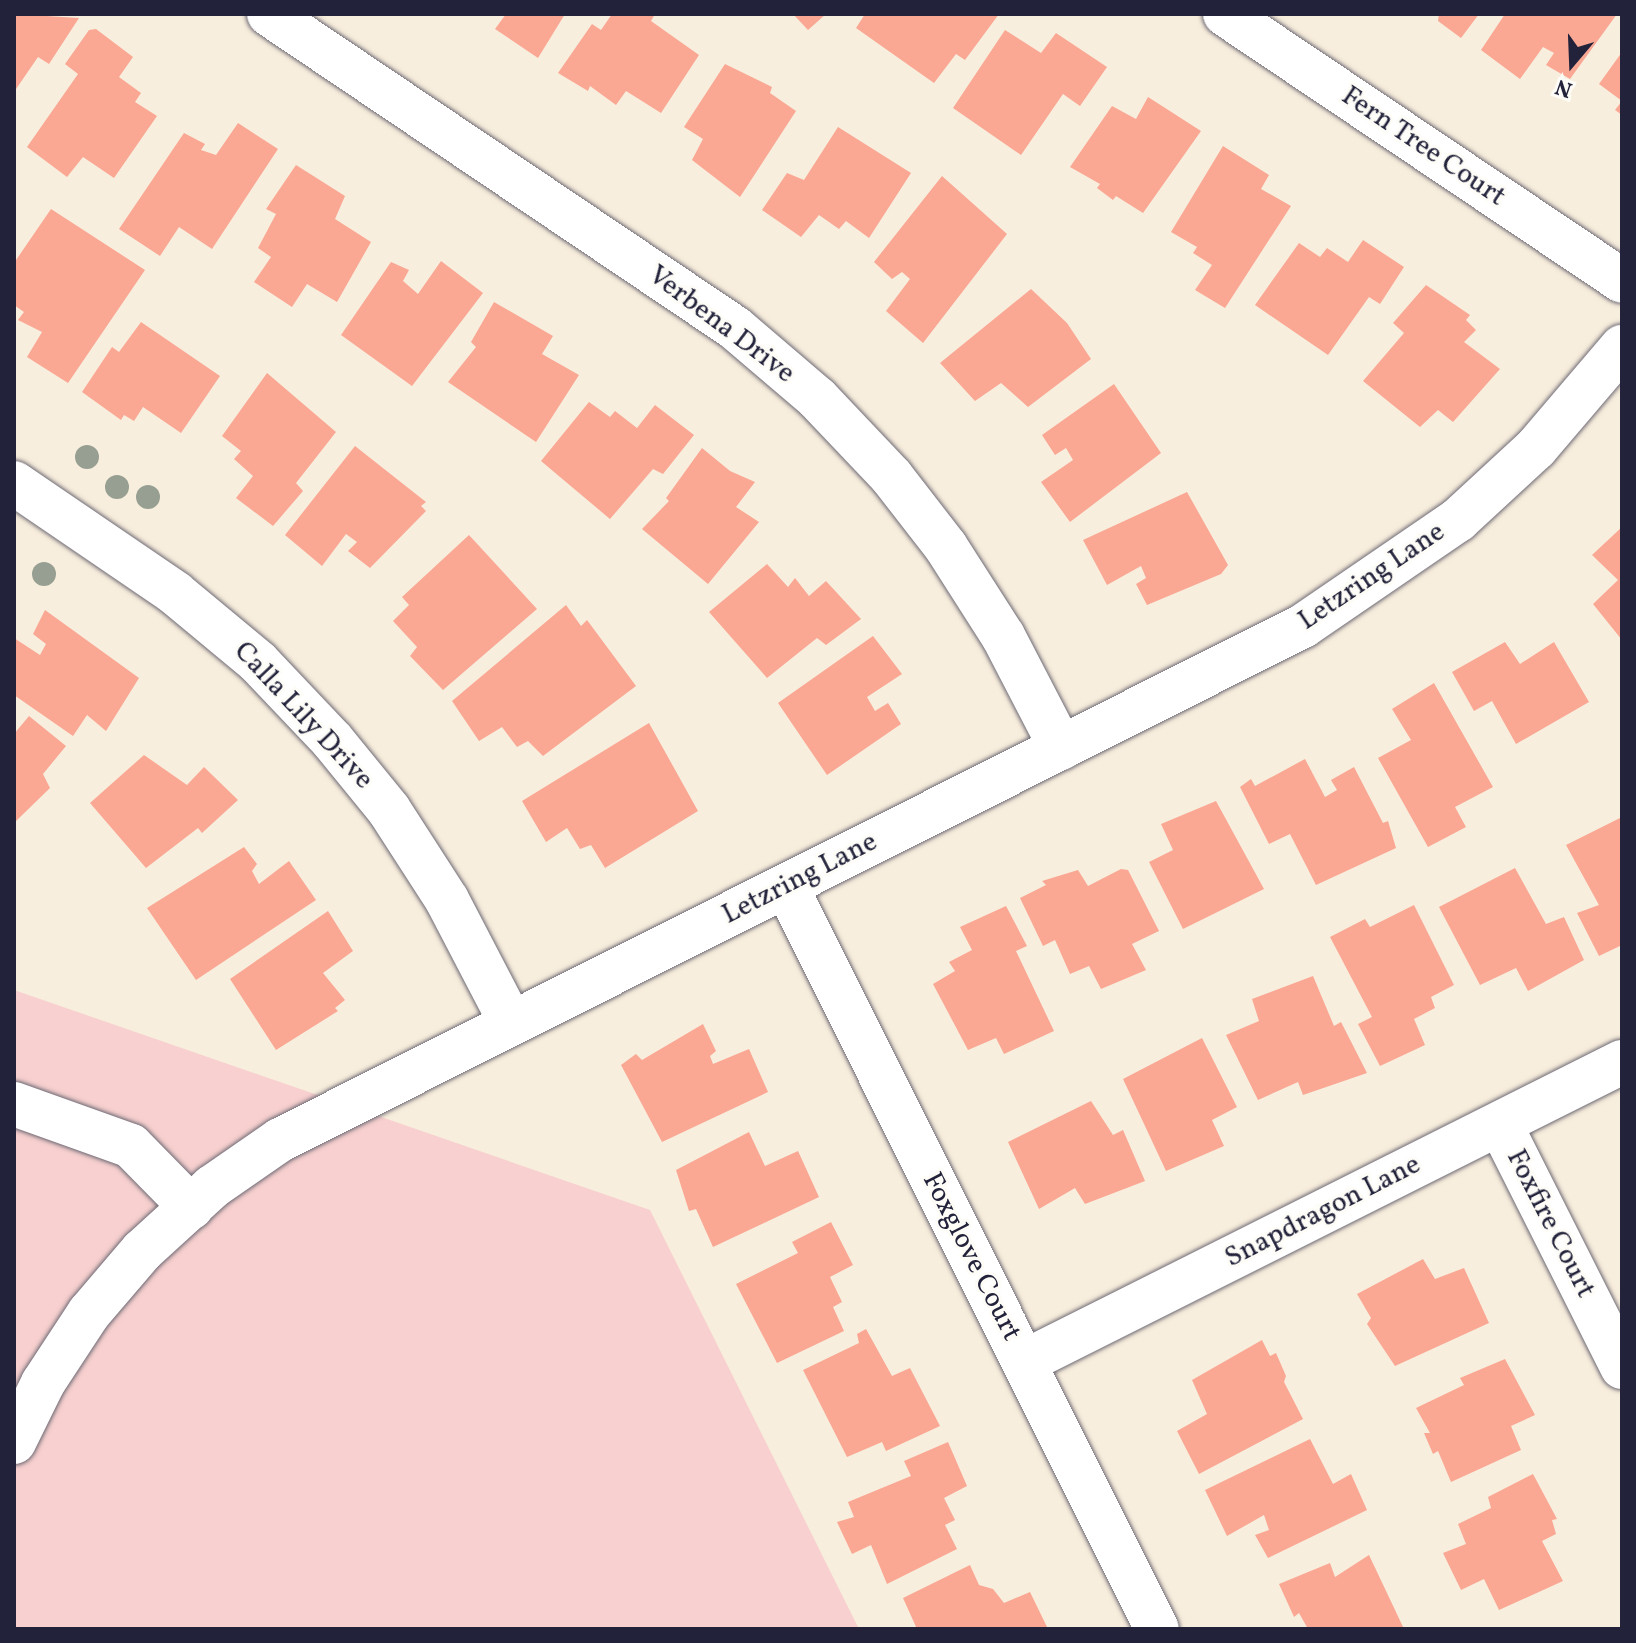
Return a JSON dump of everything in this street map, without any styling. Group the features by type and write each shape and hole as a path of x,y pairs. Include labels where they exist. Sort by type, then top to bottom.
{"street":[{"name":"Verbena Drive","path":"269,14 735,328 817,398 891,476 946,547 1003,636 1061,748"},
{"name":"Fern Tree Court","path":"1225,14 1622,281"},
{"name":"Letzring Lane","path":"14,1442 43,1383 89,1313 142,1251 191,1207 280,1140 1303,626 1382,577 1458,520 1536,448 1622,347"},
{"name":"Calla Lily Drive","path":"14,483 175,593 258,662 332,740 389,810 447,900 511,1023"},
{"name":"Foxglove Court","path":"786,886 1157,1629"},
{"name":"Snapdragon Lane","path":"1024,1362 1622,1062"},
{"path":"14,1104 131,1146 191,1207"},
{"name":"Foxfire Court","path":"1500,1124 1622,1367"}],"shaded area":[{"path":"14,990 650,1210 859,1629 14,1629"}],"building":[{"path":"14,14 79,18 49,64 38,57 14,92"},
{"path":"506,14 565,14 538,58 495,29"},
{"path":"612,14 655,14 651,21 699,55 661,113 626,91 616,105 590,86 588,91 558,73 592,24 601,30"},
{"path":"793,14 826,14 808,30"},
{"path":"865,14 999,14 965,60 956,54 934,83 856,28"},
{"path":"1439,14 1479,14 1461,38 1438,21"},
{"path":"1505,14 1617,14 1570,79 1546,65 1554,53 1543,47 1520,79 1481,50"},
{"path":"96,29 133,57 119,77 141,93 135,102 157,116 114,178 83,157 67,177 27,147 78,74 65,64 89,30"},
{"path":"1005,30 1041,53 1056,33 1107,67 1080,106 1063,94 1021,155 953,108"},
{"path":"1622,52 1622,101 1599,84"},
{"path":"725,64 772,87 770,93 796,111 740,197 692,160 703,139 684,127"},
{"path":"1148,97 1201,131 1143,213 1116,196 1113,200 1097,188 1100,184 1070,167 1112,106 1136,119"},
{"path":"1622,101 1622,115 1615,110"},
{"path":"238,123 278,149 212,249 179,227 160,256 119,229 184,133 205,144 201,150 216,155"},
{"path":"838,127 911,173 869,238 846,221 839,229 819,215 801,237 762,210 787,173 804,180"},
{"path":"1223,146 1269,175 1261,189 1291,206 1225,308 1195,290 1212,265 1193,253 1197,247 1171,232"},
{"path":"296,165 345,196 335,219 371,242 337,302 307,284 292,307 254,282 271,257 258,248 276,214 266,209"},
{"path":"942,176 1007,234 923,343 886,311 910,279 902,272 892,279 874,262"},
{"path":"51,209 145,270 68,383 27,357 42,332 18,320 24,312 14,305 14,263"},
{"path":"1363,240 1404,267 1380,304 1369,297 1328,355 1255,305 1299,243 1320,257 1327,248 1348,262"},
{"path":"441,261 483,293 412,386 341,335 391,262 409,270 403,281 418,294"},
{"path":"1426,285 1470,315 1466,320 1476,330 1464,342 1500,369 1453,422 1438,410 1420,427 1363,381 1404,333 1393,323"},
{"path":"1031,289 1067,323 1091,359 1028,407 1001,383 975,401 940,363"},
{"path":"494,302 553,336 542,354 579,375 536,442 448,382 476,347 471,342"},
{"path":"141,322 220,376 181,433 143,407 134,421 124,415 121,420 82,392 112,347 119,352"},
{"path":"267,373 336,432 296,483 303,491 273,526 236,498 253,476 234,459 241,451 222,436"},
{"path":"1114,384 1161,453 1070,522 1041,482 1073,460 1066,448 1055,455 1042,435"},
{"path":"589,402 610,417 615,411 637,428 655,405 694,435 663,474 653,469 610,519 541,461"},
{"path":"355,446 426,502 421,506 426,511 370,568 348,551 357,542 346,534 322,566 285,535"},
{"path":"702,448 730,471 755,482 736,507 759,522 708,584 642,529 669,501 666,498"},
{"path":"1187,492 1228,565 1221,574 1147,605 1136,584 1146,578 1141,566 1107,585 1083,540"},
{"path":"1622,527 1622,640 1593,604 1618,580 1592,555"},
{"path":"469,535 537,609 443,690 410,656 417,647 393,621 409,605 402,597"},
{"path":"767,564 788,587 795,578 809,596 826,581 861,619 826,645 817,638 767,678 709,612"},
{"path":"566,605 581,626 587,620 636,686 543,756 528,741 517,747 502,727 479,741 452,701"},
{"path":"45,610 139,678 106,731 87,715 73,736 14,695 14,638 40,655 46,644 33,634"},
{"path":"873,636 902,674 867,697 875,711 888,703 901,724 827,775 778,703"},
{"path":"1505,642 1520,664 1554,642 1589,702 1516,744 1492,701 1474,711 1452,672"},
{"path":"1434,683 1493,787 1455,807 1466,827 1428,847 1378,758 1411,740 1392,709"},
{"path":"29,716 66,746 43,774 50,788 14,823 14,734"},
{"path":"649,723 698,811 605,868 591,845 580,849 567,828 546,842 522,801"},
{"path":"144,755 187,785 204,767 238,800 202,833 198,828 146,868 90,803"},
{"path":"1305,759 1325,797 1337,790 1331,780 1354,767 1383,823 1388,821 1396,848 1316,885 1290,834 1269,844 1240,787 1251,779 1255,786"},
{"path":"1216,801 1264,889 1183,929 1149,862 1173,850 1161,824"},
{"path":"1622,817 1622,945 1599,956 1577,913 1599,905 1566,845"},
{"path":"244,847 257,864 252,871 259,884 289,861 316,900 196,980 147,908"},
{"path":"1515,868 1546,924 1564,917 1584,960 1528,991 1516,968 1480,985 1439,907"},
{"path":"1121,869 1128,870 1159,931 1132,944 1146,970 1101,989 1089,966 1070,974 1055,940 1043,946 1020,898 1046,885 1042,881 1078,870 1088,886"},
{"path":"1414,905 1454,985 1431,997 1435,1008 1414,1019 1425,1045 1380,1066 1358,1024 1372,1017 1330,937 1365,919 1370,927"},
{"path":"1006,906 1027,946 1016,951 1054,1031 1004,1054 996,1038 968,1050 933,984 955,971 949,962 972,950 960,927"},
{"path":"328,911 353,951 323,973 345,1000 335,1008 338,1011 276,1050 230,979"},
{"path":"1313,976 1334,1026 1341,1022 1367,1073 1303,1095 1298,1082 1258,1100 1226,1035 1259,1021 1252,999"},
{"path":"703,1024 716,1051 710,1056 713,1064 749,1049 768,1092 662,1142 621,1065 636,1054 642,1060"},
{"path":"1202,1038 1237,1107 1212,1120 1224,1146 1166,1171 1123,1079"},
{"path":"1091,1101 1113,1135 1123,1130 1145,1181 1085,1204 1075,1188 1039,1209 1008,1142"},
{"path":"749,1132 765,1166 798,1151 819,1197 713,1247 696,1209 689,1211 676,1170"},
{"path":"831,1222 853,1265 830,1277 842,1302 833,1307 844,1331 777,1363 736,1284 798,1253 792,1242"},
{"path":"1423,1259 1435,1279 1464,1268 1489,1323 1395,1366 1367,1324 1371,1318 1357,1294"},
{"path":"866,1329 892,1376 910,1368 940,1426 886,1451 882,1442 847,1457 803,1370 859,1343 857,1334"},
{"path":"1262,1340 1270,1356 1276,1353 1286,1376 1284,1382 1303,1419 1199,1474 1177,1431 1207,1414 1192,1380"},
{"path":"1505,1359 1535,1415 1511,1426 1521,1450 1451,1482 1438,1451 1433,1454 1424,1433 1430,1433 1416,1408 1464,1385 1460,1378"},
{"path":"1310,1439 1333,1484 1351,1474 1367,1510 1268,1558 1255,1535 1269,1530 1264,1515 1227,1536 1205,1490"},
{"path":"948,1442 967,1486 944,1498 955,1520 945,1525 957,1549 887,1584 871,1545 852,1554 837,1522 854,1517 848,1502 911,1476 904,1461"},
{"path":"1533,1474 1557,1519 1552,1520 1556,1534 1542,1541 1563,1581 1499,1610 1484,1579 1461,1590 1443,1553 1466,1544 1458,1524 1491,1508 1488,1497"},
{"path":"1369,1555 1404,1629 1308,1629 1299,1613 1294,1617 1279,1584 1330,1563 1335,1577"},
{"path":"970,1565 979,1585 993,1589 1004,1603 1030,1592 1048,1629 917,1629 903,1598"}]}
